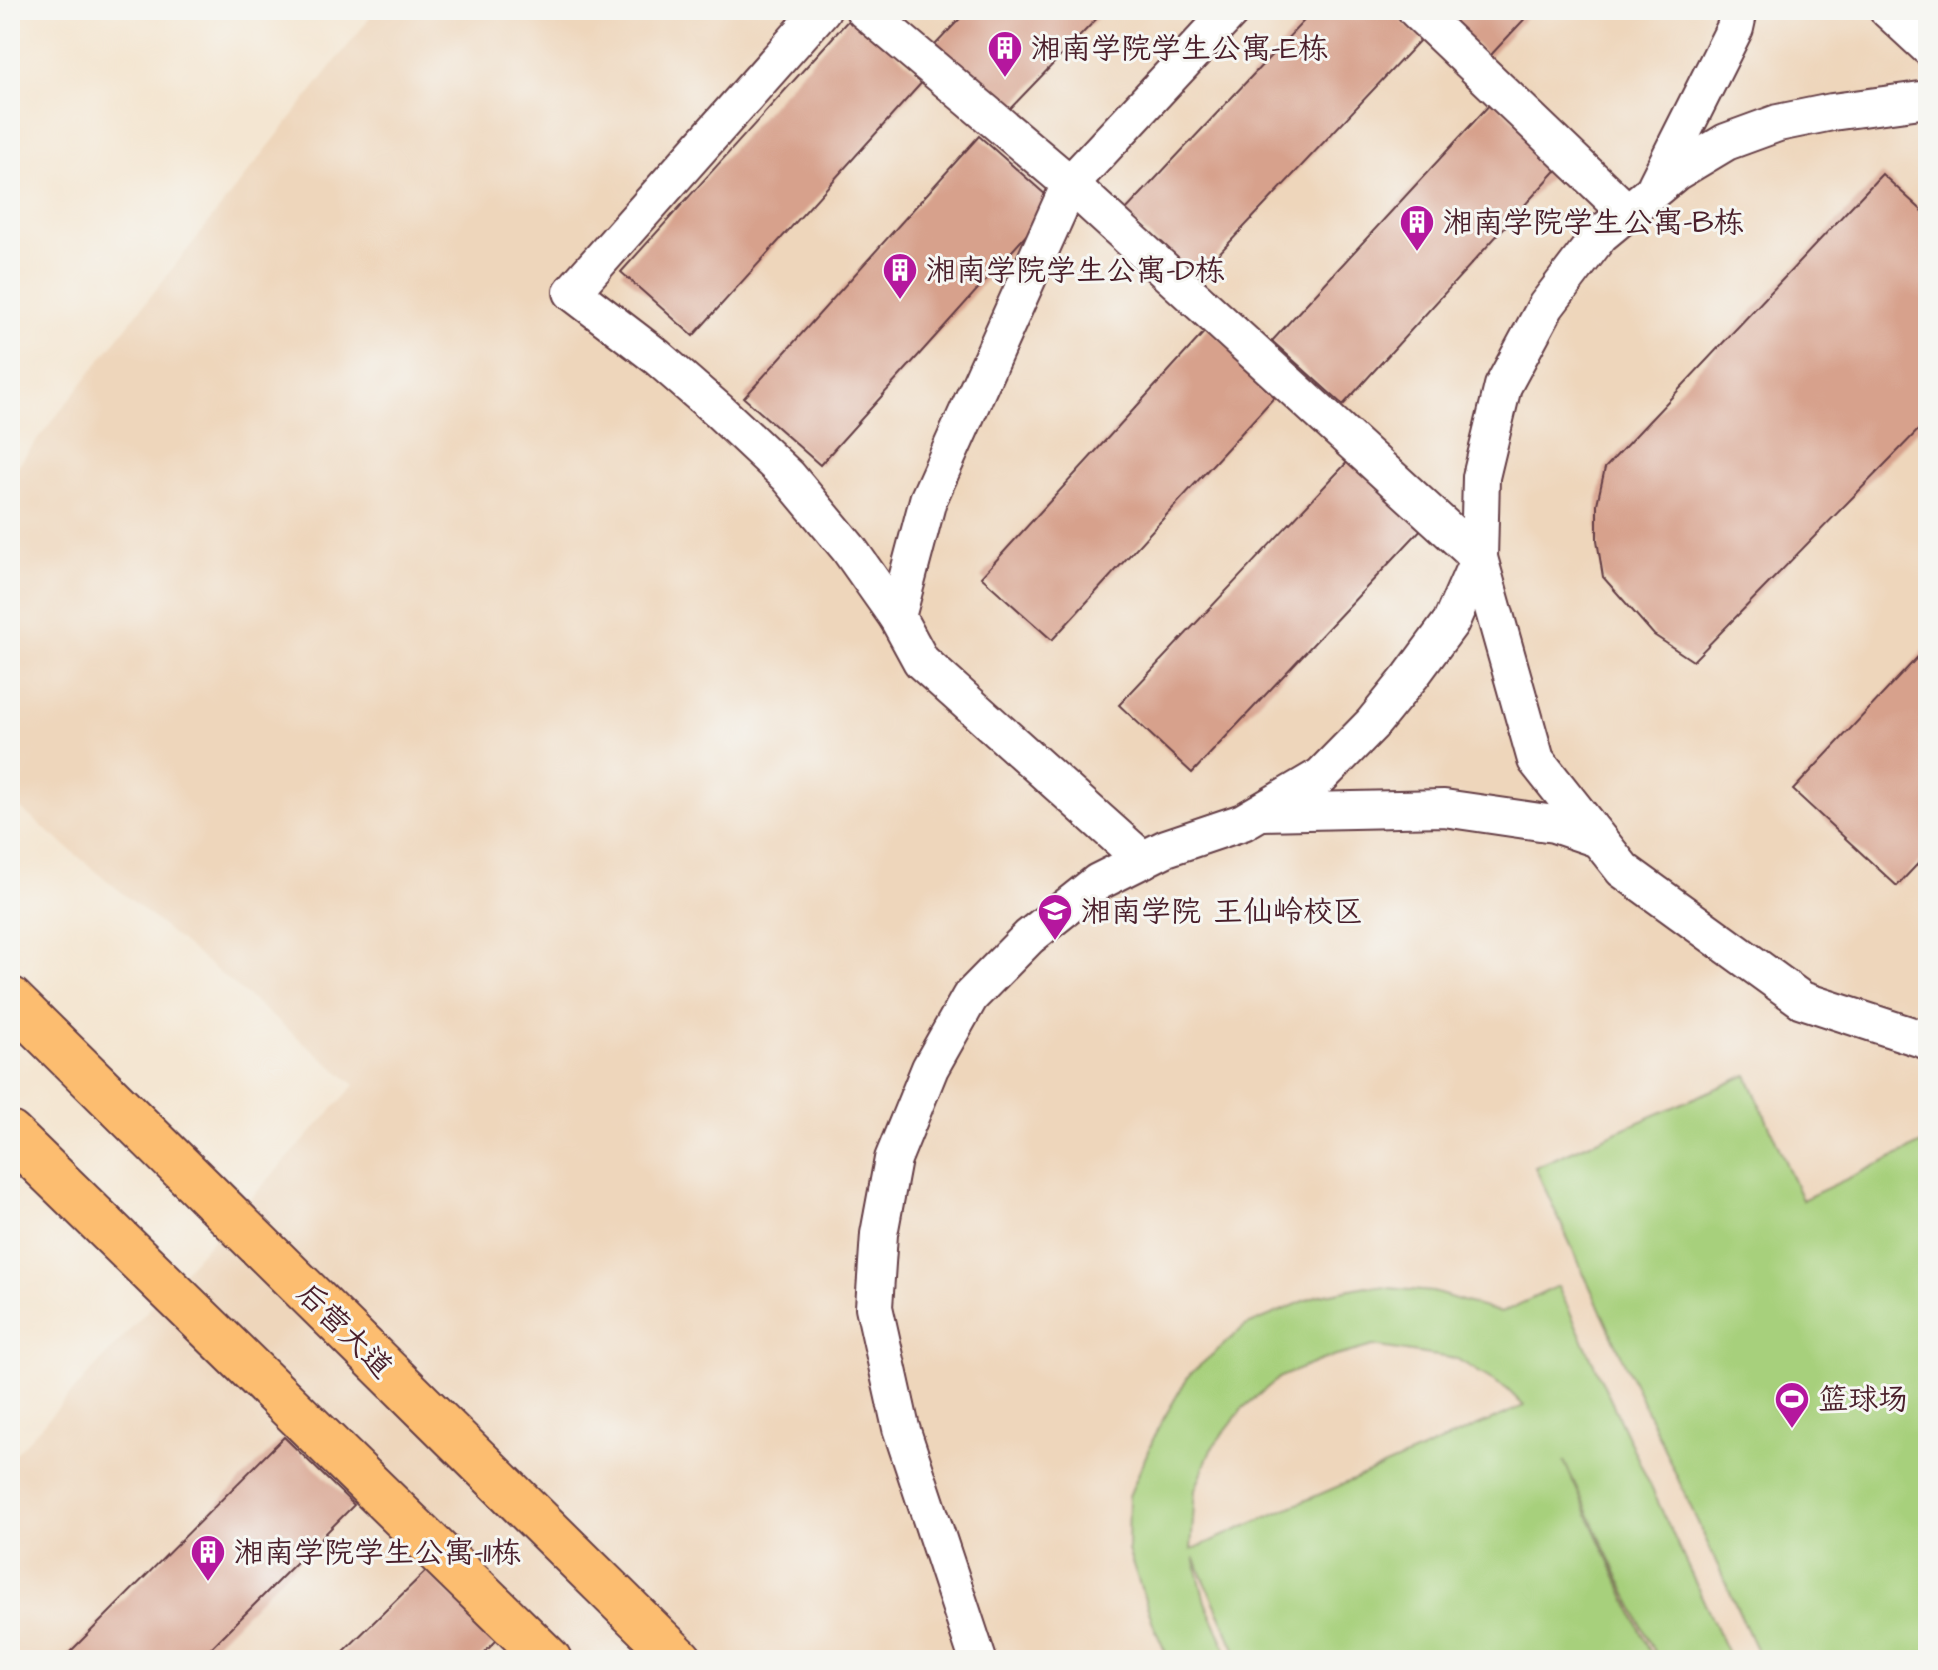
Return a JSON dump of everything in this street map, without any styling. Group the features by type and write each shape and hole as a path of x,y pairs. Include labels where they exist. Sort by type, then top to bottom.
{"main road":[{"name":"后营大道","path":"10,999 680,1660"},
{"path":"10,1134 549,1660"}],"street":[{"path":"822,10 572,292 667,366 788,476 849,549 897,617 921,661 1143,860"},
{"path":"864,10 1070,184 1479,558"},
{"path":"897,617 928,500 1070,184 1232,10"},
{"path":"1416,10 1640,202"},
{"path":"1640,202 1735,28 1739,10"},
{"path":"1888,10 1928,47"},
{"path":"1928,99 1778,123 1726,142 1676,172 1600,235 1546,306 1503,386 1481,477 1479,558 1536,760 1623,870 1802,1000 1928,1041"},
{"path":"978,1660 901,1428 874,1307 879,1234 893,1159 930,1068 970,997 1029,937 1098,882 1166,848 1243,822 1321,776 1372,724 1451,622 1479,558"},
{"path":"1260,812 1444,808 1554,824 1598,839"}],"shaded area":[{"name":"湘南学院 王仙岭校区","path":"376,10 1928,10 1928,1660 10,1660 10,1460 355,1085 10,800 10,475"}],"green space":[{"name":"篮球场","path":"1747,1075 1802,1200 1928,1141 1928,1660 1761,1660 1535,1167"},
{"path":"1366,1286 1433,1292 1501,1313 1558,1286 1731,1660 1658,1660 1564,1461 1654,1660 1240,1660 1194,1557 1205,1602 1231,1660 1169,1660 1128,1550 1129,1496 1157,1430 1189,1375 1245,1326 1316,1296","holes":["1373,1346 1457,1359 1507,1389 1524,1406 1191,1550 1195,1490 1211,1449 1243,1408 1280,1377 1322,1360"]}],"building":[{"name":"湘南学院学生公寓-E栋","path":"968,10 1105,10 1006,113 935,45"},
{"path":"1314,10 1390,10 1421,39 1195,279 1124,212"},
{"path":"1439,10 1533,10 1489,57"},
{"path":"853,15 925,79 693,336 621,272"},
{"name":"湘南学院学生公寓-B栋","path":"1493,101 1562,164 1343,405 1272,341"},
{"name":"湘南学院学生公寓-D栋","path":"979,136 1055,203 820,465 744,398"},
{"path":"1882,174 1928,216 1928,420 1693,661 1654,635 1603,577 1597,540 1597,504 1605,468"},
{"path":"1208,328 1279,392 1052,640 981,577"},
{"path":"1353,456 1426,524 1192,773 1119,705"},
{"path":"1928,646 1928,853 1897,886 1793,790"},
{"name":"湘南学院学生公寓-11栋","path":"284,1437 354,1505 199,1660 62,1660"},
{"path":"426,1571 497,1640 477,1660 335,1660"}],"place":[{"name":"湘南学院学生公寓-E栋","path":"1005,79"},
{"name":"湘南学院学生公寓-B栋","path":"1417,253"},
{"name":"湘南学院学生公寓-D栋","path":"900,301"},
{"name":"湘南学院 王仙岭校区","path":"1055,942"},
{"name":"篮球场","path":"1792,1430"},
{"name":"湘南学院学生公寓-11栋","path":"208,1583"}]}
